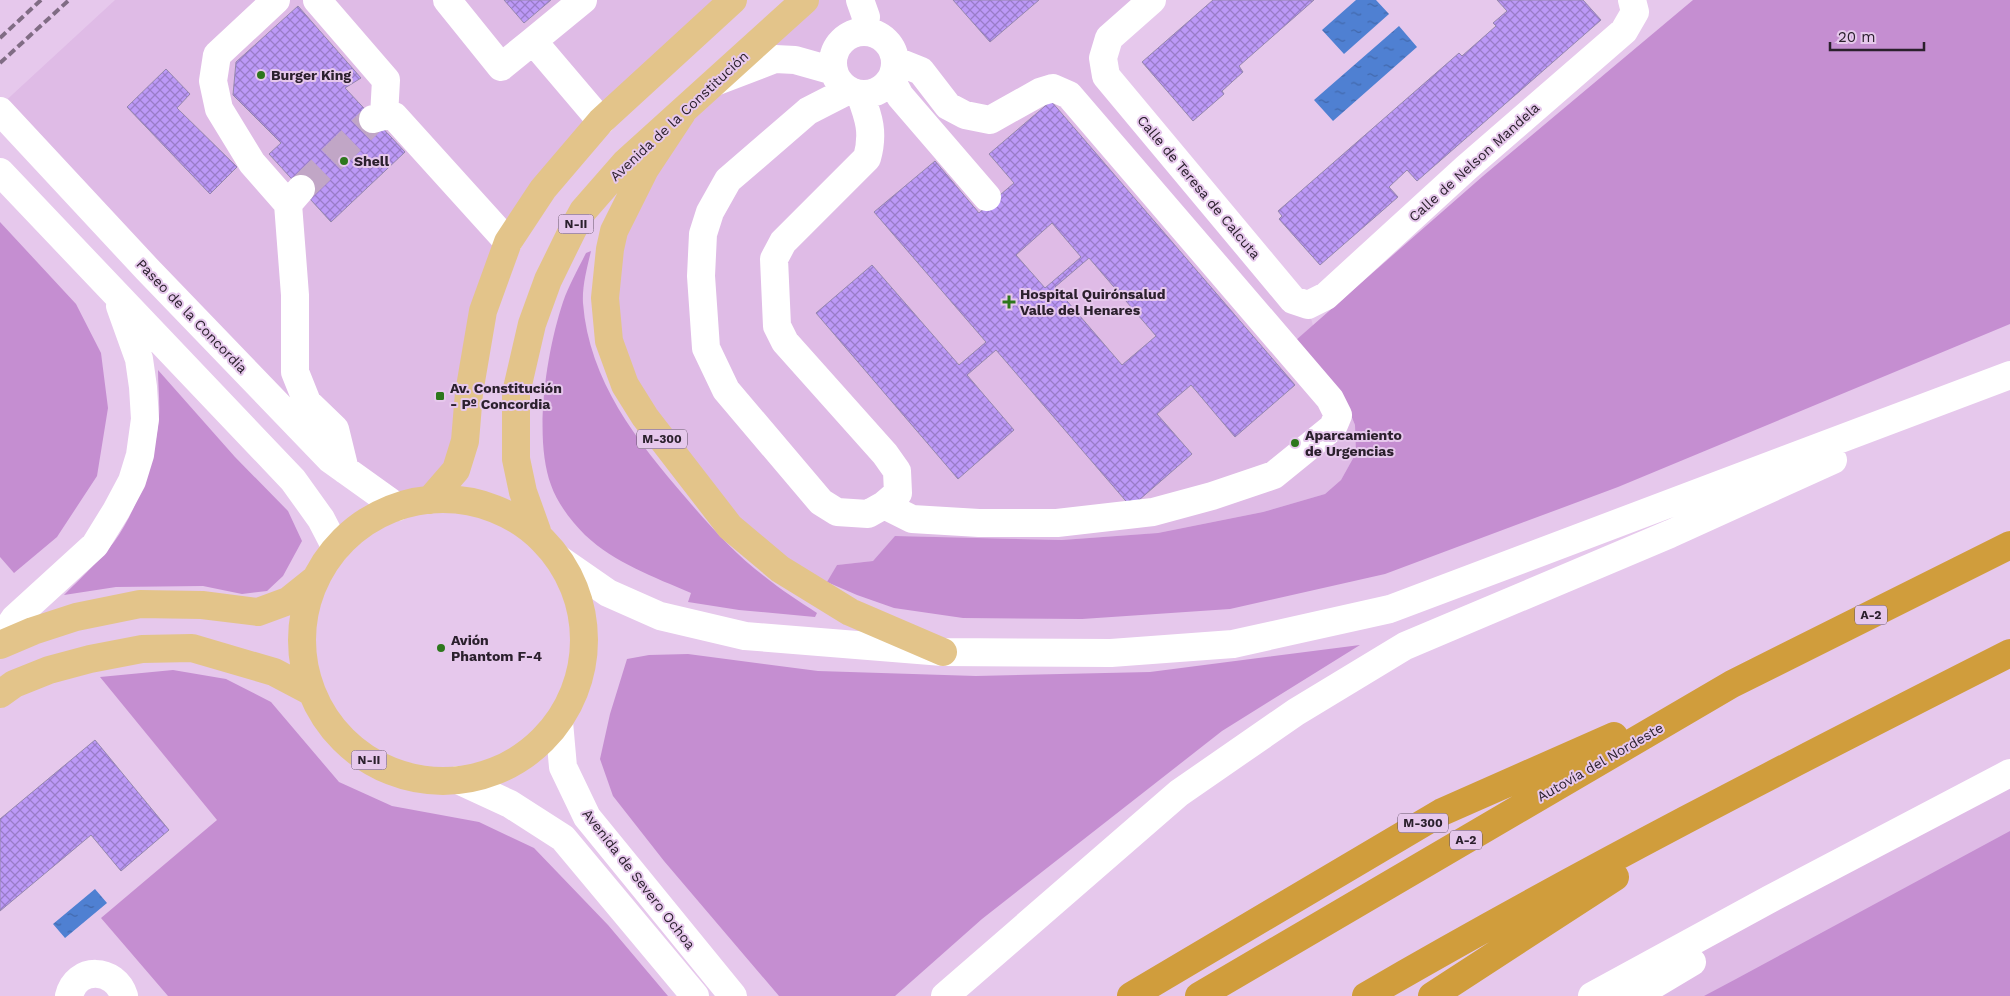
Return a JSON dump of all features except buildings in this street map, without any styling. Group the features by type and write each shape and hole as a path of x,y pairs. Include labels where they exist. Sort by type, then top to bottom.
{"highway":[{"name":"Autovía del Nordeste","path":"1199,996 1732,684 2010,545"},
{"path":"1366,996 1446,950 1779,770 2010,653"},
{"name":"M-300","path":"1131,996 1442,812 1732,684"},
{"path":"1432,996 1779,770"}],"main road":[{"path":"430,500 456,470 465,442 469,393 484,311 508,242 543,189 601,122 733,0"},
{"name":"Avenida de la Constitución","path":"538,531 523,492 516,459 516,393 532,324 548,280 583,211 625,163 805,0"},
{"name":"M-300","path":"682,113 645,169 614,231 610,249 605,298 609,341 625,385 645,417 730,527 780,570 850,612 943,652"},
{"name":"N-II","path":"430,500 466,501 501,509 538,531 559,559 576,595 584,640 578,680 559,722 536,746 507,766 458,780 418,780 376,765 341,739 310,691 301,641 302,611 315,580 336,548 362,525 397,507 430,500"},
{"path":"0,645 33,631 76,617 140,604 202,605 258,612 288,601 315,580"},
{"path":"0,694 14,684 49,670 90,659 142,649 192,648 274,672 310,691"}],"street":[{"path":"276,0 217,54 213,81 219,109 252,163 295,196 295,372 307,402 335,429 345,470"},
{"path":"317,0 386,80 379,118 394,116 508,242"},
{"path":"447,0 501,67 583,0"},
{"path":"860,0 866,17 864,32"},
{"name":"Calle de Teresa de Calcuta","path":"1152,0 1109,38 1103,58 1106,76 1293,300 1308,305"},
{"name":"Calle de Nelson Mandela","path":"1308,305 1326,296 1466,168 1624,31 1634,6"},
{"path":"848,85 808,111 728,180 710,212 703,234 702,276 706,348 726,390 821,502 837,512 868,514 884,505 898,493 897,471 885,454 785,342 777,326 774,260 783,242 867,158 871,145 870,123 848,85 833,60 840,44 852,34 864,32 879,35 891,46 893,70 900,96 987,197"},
{"path":"533,41 601,122"},
{"path":"715,82 775,59 795,60 848,85 878,91 893,70"},
{"path":"884,505 912,519 979,523 1057,523 1153,512 1212,496 1274,475 1332,427 1338,415 1330,399 1068,95 1053,88 1040,92 990,120 965,115 948,106 921,71 893,70"},
{"name":"Paseo de la Concordia","path":"0,111 153,276 330,459 397,507"},
{"path":"0,172 293,480 321,519 336,548"},
{"path":"0,639 14,618 94,545 116,511 132,481 140,455 145,419 143,387 139,359 116,295"},
{"name":"M-300","path":"559,559 608,593 660,616 745,636 943,652 1111,653 1233,644 1390,609 2010,375"},
{"path":"945,996 1179,793 1296,712 1405,646 1670,534 2010,380"},
{"name":"Avenida de Severo Ochoa","path":"559,722 564,767 587,817 732,996"},
{"path":"1592,996 1770,899 2010,774"},
{"path":"458,780 510,804 563,838 695,996"},
{"path":"1635,996 1736,935 2010,781"},
{"path":"69,996 71,989 81,978 96,974 110,977 121,987 124,996"}],"shaded area":[{"path":"115,0 733,0 709,21 508,242 465,441 430,500 397,507 0,106"},
{"path":"805,0 1152,0 1103,58 1308,305 1313,326 1296,340 1344,398 1355,425 1356,453 1341,480 1325,494 1263,512 1158,533 1062,540 896,536 873,561 837,565 821,596 780,569 645,417 605,298 645,169"},
{"path":"1693,0 2010,0 2010,324 1618,487 1385,574 1230,609 1082,619 963,618 894,608 827,582 837,565 873,561 895,536 1062,540 1158,533 1263,512 1325,494 1341,480 1356,453 1355,425 1344,398 1296,340 1483,176"},
{"path":"0,222 76,304 101,353 108,408 97,476 57,537 14,573 0,557"},
{"path":"591,251 583,297 587,331 605,384 618,408 650,454 714,529 753,567 817,613 815,617 739,610 688,602 691,593 635,568 597,545 580,530 561,505 551,485 546,465 543,442 544,393 552,344 563,302 586,253"},
{"path":"158,370 235,457 288,511 302,541 283,576 267,591 242,594 203,586 116,587 64,595 114,542 138,499 150,465 157,432 159,411"},
{"path":"1360,645 1222,731 982,919 895,996 779,996 664,861 613,796 600,759 610,714 627,659 649,655 688,654 818,671 976,676 1150,672"},
{"path":"173,670 226,679 271,702 339,782 392,806 479,822 534,848 608,925 668,996 168,996 101,918 217,820 100,677"},
{"path":"2010,773 2010,996 1592,996"},
{"path":"2010,831 2010,996 1704,996 1736,979"}],"water":[{"path":"1356,0 1376,0 1389,14 1344,54 1322,30"},
{"path":"1399,26 1417,47 1333,121 1314,100"},
{"path":"95,889 107,903 65,938 53,924"}],"tunnel":[{"path":"301,189 373,119"}],"railway":[{"path":"0,38 41,0"},
{"path":"0,63 69,0"}],"place":[{"name":"Burger King","path":"261,75"},
{"name":"Shell","path":"344,161"},
{"name":"Hospital Quirónsalud Valle del Henares","path":"1009,302"},
{"name":"Av. Constitución - Pº Concordia","path":"440,396"},
{"name":"Aparcamiento de Urgencias","path":"1295,443"},
{"name":"Avión Phantom F-4","path":"441,648"}]}
